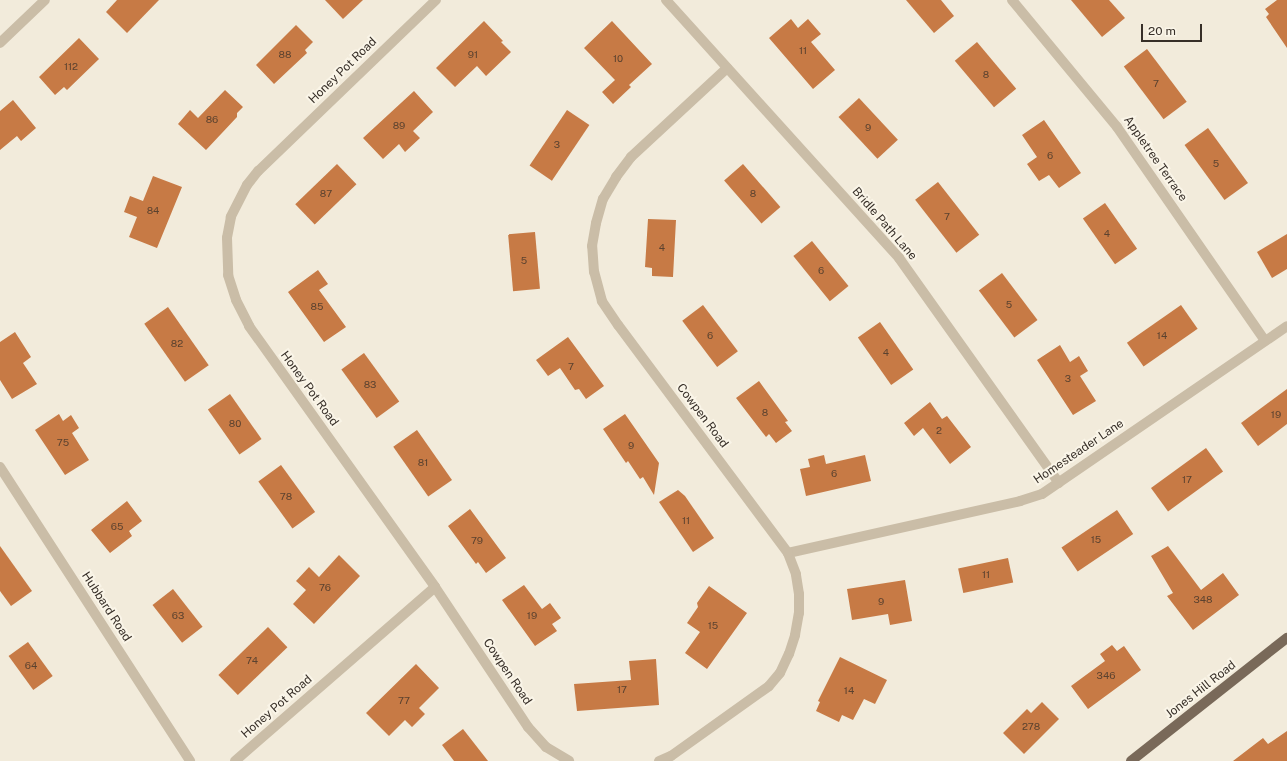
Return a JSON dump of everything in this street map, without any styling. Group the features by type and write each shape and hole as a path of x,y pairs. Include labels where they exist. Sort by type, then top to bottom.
{"main road":[{"name":"Jones Hill Road","path":"1131,761 1287,638"}],"street":[{"path":"0,43 45,0"},
{"name":"Honey Pot Road","path":"235,761 435,587 249,326 236,300 228,275 227,238 231,217 238,200 251,180 436,0"},
{"name":"Bridle Path Lane","path":"666,0 899,258 1059,483"},
{"name":"Appletree Terrace","path":"1012,0 1117,127 1265,341"},
{"name":"Cowpen Road","path":"659,761 671,756 769,686 780,673 795,635 799,613 799,594 796,574 788,553 618,325 602,301 594,272 592,246 596,223 603,199 616,177 631,157 728,68"},
{"name":"Homesteader Lane","path":"788,553 1020,502 1042,494 1287,326"},
{"name":"Hubbard Road","path":"0,467 190,761"},
{"name":"Cowpen Road","path":"435,587 528,727 546,747 569,761"}],"building":[{"path":"117,0 159,0 127,33 106,12"},
{"path":"325,0 363,0 343,19"},
{"path":"906,0 941,0 954,16 934,33"},
{"path":"1071,0 1109,0 1125,18 1102,37"},
{"path":"1277,0 1287,0 1287,48 1266,17 1269,14 1265,9"},
{"path":"791,19 798,28 808,19 821,34 811,42 835,70 813,89 769,38"},
{"path":"484,21 511,52 486,76 477,66 455,87 436,68"},
{"path":"612,21 652,64 629,85 631,87 613,104 602,92 615,80 584,48"},
{"path":"296,25 313,42 305,50 307,53 274,84 256,65"},
{"path":"79,38 99,59 67,90 64,87 55,95 39,77"},
{"path":"977,42 1016,89 994,107 955,61"},
{"path":"1147,49 1187,102 1164,119 1124,66"},
{"path":"225,90 243,107 237,113 237,117 206,150 178,124 190,110 198,118"},
{"path":"414,91 433,112 413,131 420,138 405,152 399,144 383,159 363,138"},
{"path":"859,98 898,140 877,159 839,117"},
{"path":"13,100 36,128 21,141 17,136 0,150 0,111"},
{"path":"567,110 589,125 552,181 530,166"},
{"path":"1044,120 1081,173 1059,188 1049,175 1039,181 1027,164 1037,157 1022,135"},
{"path":"1208,128 1248,183 1225,200 1185,145"},
{"path":"337,164 356,184 315,224 295,204"},
{"path":"743,164 780,207 762,223 724,180"},
{"path":"153,176 182,187 157,248 129,237 137,217 124,212 130,196 143,201"},
{"path":"938,182 979,235 956,253 915,200"},
{"path":"1105,203 1137,249 1115,264 1083,218"},
{"path":"648,219 676,220 673,277 652,276 652,268 645,267"},
{"path":"535,232 540,289 513,291 508,234"},
{"path":"1287,234 1287,269 1272,278 1257,252"},
{"path":"812,241 849,286 830,301 793,256"},
{"path":"318,270 328,284 319,290 346,327 324,342 288,292"},
{"path":"1002,273 1038,320 1014,338 979,290"},
{"path":"703,305 738,351 717,367 682,321"},
{"path":"1181,305 1198,329 1144,367 1127,343"},
{"path":"168,307 209,365 185,382 144,324"},
{"path":"880,322 913,370 891,385 858,337"},
{"path":"15,332 31,357 23,363 37,384 12,399 0,380 0,342"},
{"path":"568,337 604,386 586,399 579,389 575,390 560,368 548,376 536,360"},
{"path":"1060,345 1070,362 1079,356 1088,371 1080,376 1096,401 1073,415 1037,360"},
{"path":"364,353 399,402 377,418 341,369"},
{"path":"759,381 788,421 785,422 792,431 776,443 769,434 766,437 736,398"},
{"path":"1287,389 1287,424 1258,446 1241,423"},
{"path":"230,394 262,439 239,455 208,409"},
{"path":"930,402 942,419 947,416 971,447 950,464 923,428 914,436 904,423"},
{"path":"59,414 63,421 71,415 79,428 72,433 89,460 65,475 35,430"},
{"path":"625,414 659,463 654,495 643,477 640,479 628,461 626,463 603,429"},
{"path":"417,430 452,480 428,497 393,447"},
{"path":"1206,448 1223,471 1168,511 1151,488"},
{"path":"824,455 826,464 865,455 871,481 806,496 800,469 810,467 808,459"},
{"path":"281,465 315,512 292,528 258,481"},
{"path":"678,490 685,496 714,538 693,552 659,502"},
{"path":"127,501 142,521 129,531 132,536 110,553 91,530"},
{"path":"470,509 506,558 486,573 478,562 476,564 448,526"},
{"path":"1117,510 1133,534 1078,572 1061,547"},
{"path":"0,546 32,591 11,606 0,591"},
{"path":"1168,546 1201,590 1223,573 1239,595 1193,630 1167,596 1173,593 1151,556"},
{"path":"339,555 360,576 314,624 293,604 306,590 296,581 309,567 319,577"},
{"path":"1008,558 1013,582 963,593 958,569"},
{"path":"905,580 912,621 890,625 888,614 852,620 847,589"},
{"path":"524,585 542,609 550,603 561,618 552,624 557,631 535,646 502,600"},
{"path":"709,586 747,613 707,669 685,653 700,632 687,623 698,607 697,603"},
{"path":"173,589 203,627 182,643 153,605"},
{"path":"268,627 287,647 238,695 218,675"},
{"path":"28,642 53,676 33,690 9,656"},
{"path":"1112,645 1117,651 1124,646 1141,670 1088,709 1071,686 1105,661 1100,654"},
{"path":"840,657 887,680 875,704 864,699 853,720 842,715 839,722 816,711 820,702 818,701"},
{"path":"656,659 659,705 577,711 574,684 631,680 629,661"},
{"path":"416,664 439,688 419,708 425,714 412,727 405,720 389,736 366,713"},
{"path":"1042,702 1059,719 1024,754 1003,733 1027,709 1031,713"},
{"path":"463,729 488,761 454,761 442,745"},
{"path":"1287,731 1287,761 1233,761 1263,738 1268,744"}]}
